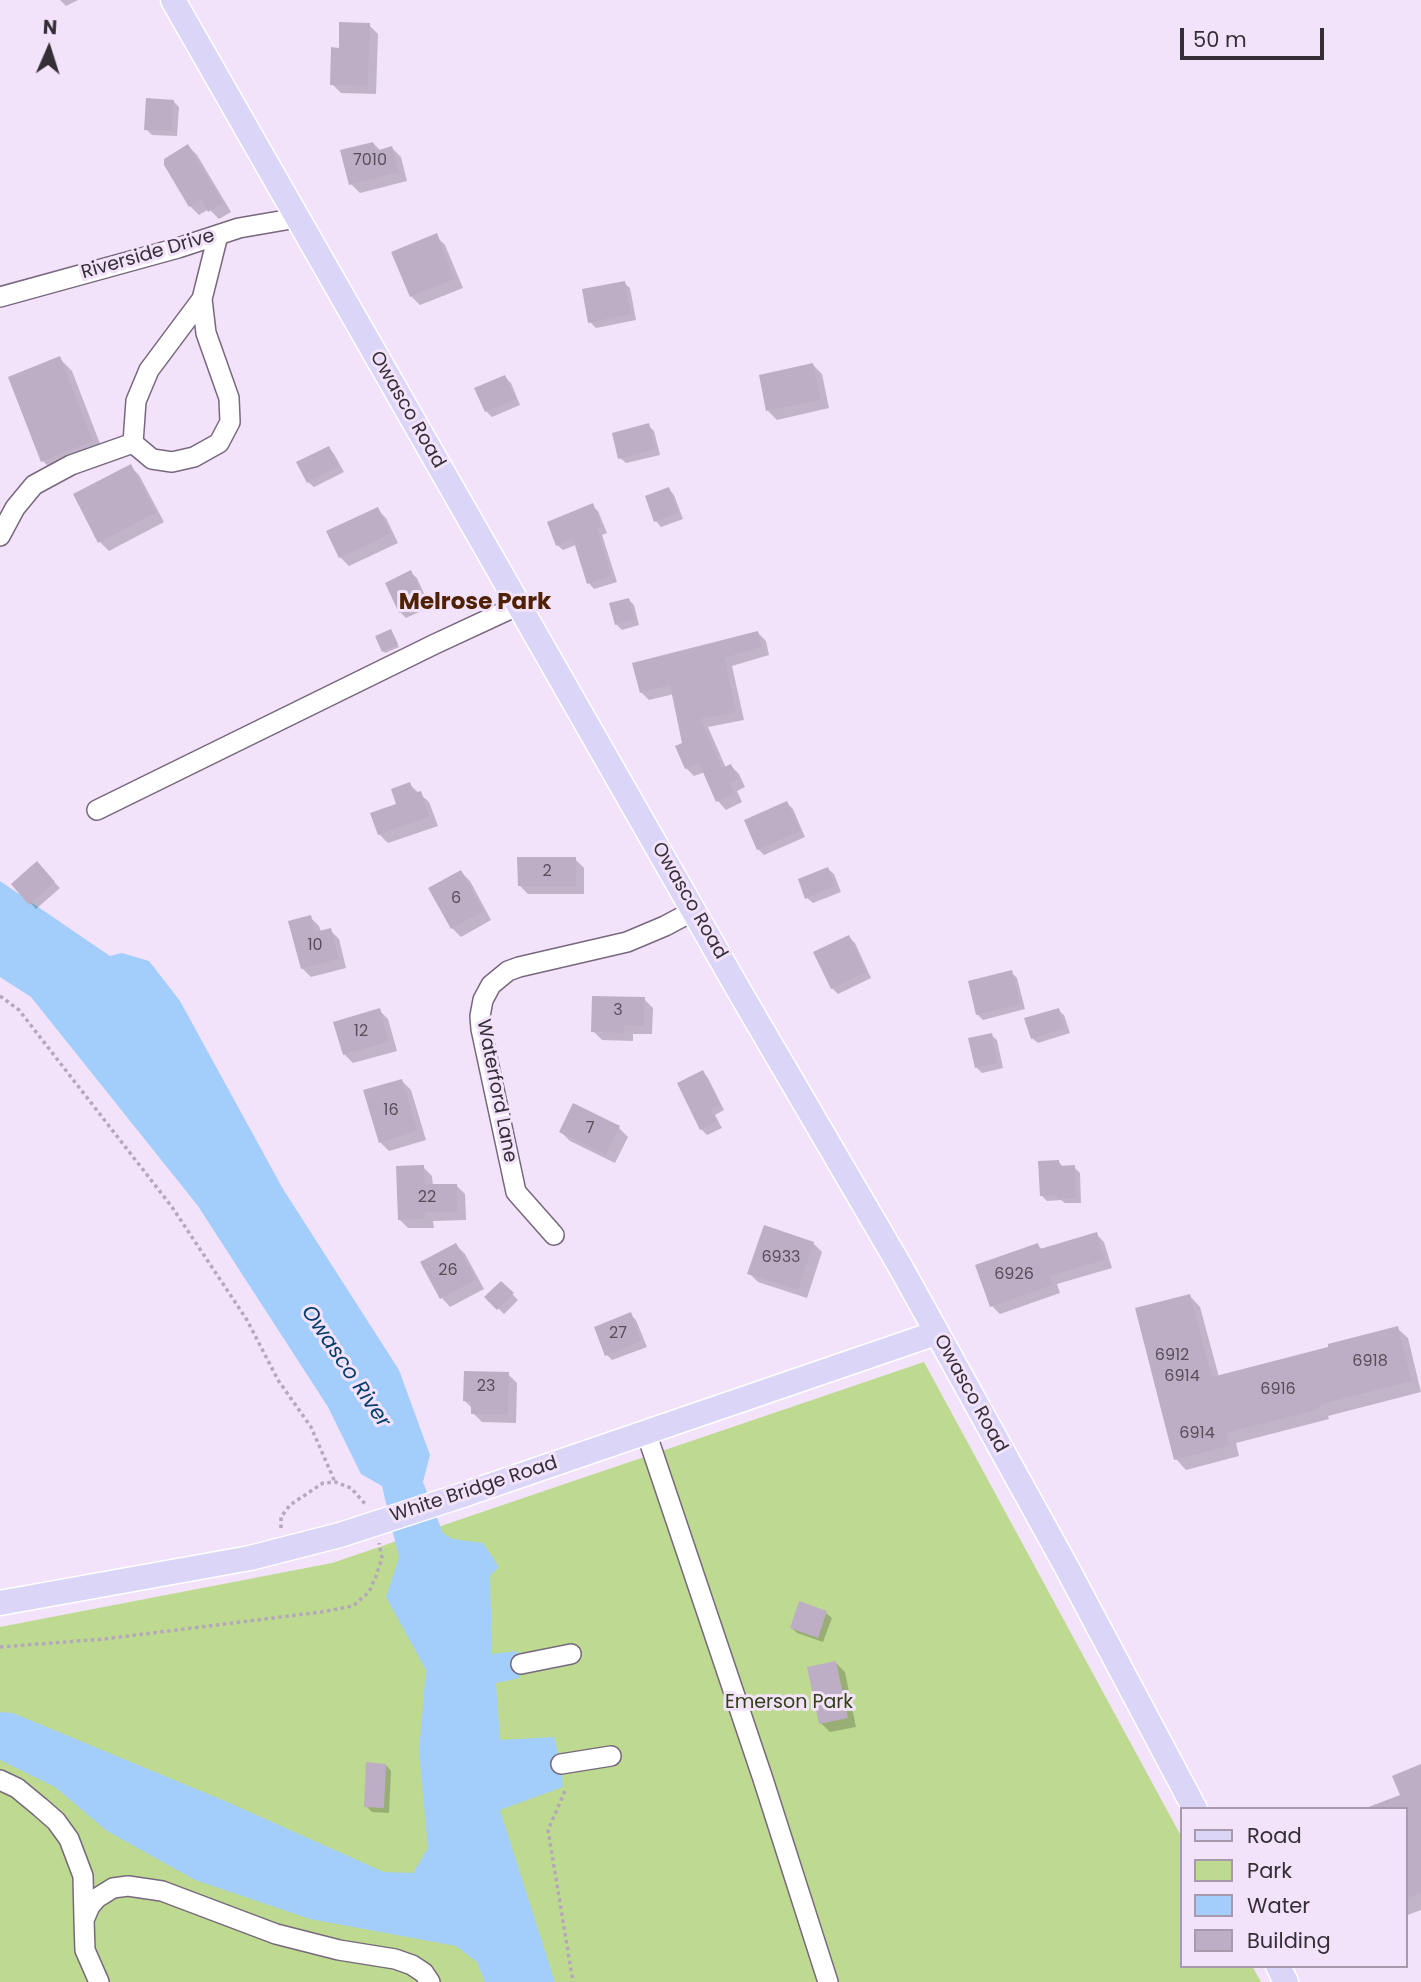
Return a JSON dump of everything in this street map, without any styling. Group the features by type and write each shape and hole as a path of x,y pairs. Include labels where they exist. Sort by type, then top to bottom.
{"main road":[{"name":"Owasco Road","path":"173,0 741,994 900,1266 1066,1566 1194,1807"},
{"name":"White Bridge Road","path":"0,1603 250,1558 340,1535 936,1333"}],"street":[{"name":"Riverside Drive","path":"0,297 239,228 298,218"},
{"path":"133,443 152,459 172,462 194,457 219,443 230,422 229,398 206,333 202,299 218,235"},
{"path":"133,443 136,401 149,370 202,299"},
{"path":"0,536 7,503 71,465 133,443"},
{"path":"97,810 435,644 519,606"},
{"name":"Waterford Lane","path":"554,1235 516,1192 481,1029 483,1000 491,985 508,971 627,942 695,910"},
{"path":"646,1432 828,1982"},
{"path":"521,1664 571,1654"},
{"path":"561,1764 611,1756"},
{"path":"1,1780 17,1788 40,1807 56,1821 69,1839 83,1876 85,1950 99,1982"},
{"path":"84,1920 97,1898 113,1888 147,1888 162,1891 276,1934 395,1959 412,1965 424,1973 430,1982"}],"path":[{"path":"0,996 19,1010 172,1207 247,1320 278,1380 311,1427 335,1482"},
{"path":"281,1551 281,1517 290,1505 323,1483 335,1482 351,1488 366,1505 370,1516"},
{"path":"0,1647 104,1639 320,1612 354,1605 369,1592 379,1567 382,1558 377,1536"},
{"path":"565,1791 548,1830 573,1982"}],"green space":[{"name":"Emerson Park","path":"924,1362 1180,1834 1180,1968 1253,1968 1261,1982 0,1982 0,1627 332,1563"}],"water":[{"name":"Owasco River","path":"0,881 110,956 122,953 149,961 180,1001 283,1189 399,1370 430,1455 423,1482 443,1533 453,1539 483,1543 499,1567 490,1576 492,1654 517,1651 521,1664 520,1678 496,1683 500,1740 554,1737 561,1764 563,1787 500,1810 555,1982 485,1982 477,1962 456,1946 310,1919 195,1880 107,1831 55,1787 0,1760 0,1712 13,1713 225,1801 384,1872 413,1873 428,1848 419,1752 426,1670 386,1597 399,1558 382,1486 361,1474 328,1407 198,1206 31,997 0,977"}],"building":[{"path":"339,22 370,23 368,86 330,85 331,47 339,48"},
{"path":"146,98 174,100 172,131 144,130"},
{"path":"373,142 376,151 392,146 399,172 349,185 340,150"},
{"path":"188,144 223,203 208,212 201,199 189,207 164,165 164,159"},
{"path":"437,233 455,279 410,297 391,252"},
{"path":"625,281 631,314 588,323 582,289"},
{"path":"60,356 93,441 41,462 8,377"},
{"path":"813,363 821,400 766,411 759,375"},
{"path":"505,375 516,399 485,412 474,388"},
{"path":"649,423 656,449 618,459 612,433"},
{"path":"329,446 339,466 307,483 296,462"},
{"path":"131,464 156,513 98,543 73,494"},
{"path":"669,487 679,513 654,522 645,496"},
{"path":"593,503 602,527 597,529 612,576 587,584 573,539 556,546 547,522"},
{"path":"378,507 391,534 339,558 326,531"},
{"path":"411,570 425,601 399,613 385,583"},
{"path":"629,598 635,619 615,625 609,603"},
{"path":"391,629 398,644 382,652 375,636"},
{"path":"758,631 762,647 725,658 736,712 701,719 722,768 731,764 738,779 730,783 735,794 716,802 699,763 685,769 675,746 682,743 670,685 640,693 632,663"},
{"path":"410,782 414,793 421,791 430,817 378,835 370,813 396,804 391,789"},
{"path":"787,801 801,831 757,850 744,820"},
{"path":"517,857 576,857 576,886 518,886"},
{"path":"37,861 55,882 29,905 11,884"},
{"path":"828,867 836,886 805,899 798,879"},
{"path":"461,870 484,911 451,929 428,888"},
{"path":"311,915 315,932 331,928 339,959 301,969 288,921"},
{"path":"849,935 867,972 831,989 813,952"},
{"path":"1012,970 1021,1004 976,1015 968,981"},
{"path":"592,996 645,997 644,1026 625,1025 624,1033 591,1032"},
{"path":"380,1008 389,1042 343,1055 333,1022"},
{"path":"1059,1008 1065,1028 1031,1039 1024,1018"},
{"path":"992,1033 998,1063 975,1068 968,1038"},
{"path":"703,1070 720,1104 711,1109 717,1122 700,1130 677,1083"},
{"path":"402,1079 418,1131 379,1143 363,1090"},
{"path":"573,1103 620,1126 606,1155 559,1132"},
{"path":"1059,1160 1059,1166 1075,1165 1076,1198 1040,1196 1038,1161"},
{"path":"424,1165 425,1184 457,1184 457,1212 425,1212 425,1219 398,1220 396,1166"},
{"path":"764,1225 814,1242 798,1290 747,1274"},
{"path":"1097,1232 1105,1260 1050,1276 1053,1285 990,1307 975,1265 1038,1243 1040,1249"},
{"path":"456,1243 476,1280 440,1299 420,1262"},
{"path":"501,1281 514,1293 497,1310 484,1297"},
{"path":"1190,1294 1212,1377 1398,1326 1412,1381 1319,1405 1320,1409 1226,1433 1229,1446 1174,1460 1135,1308"},
{"path":"631,1312 642,1341 605,1356 594,1327"},
{"path":"464,1371 509,1372 508,1415 471,1414 471,1402 463,1401"},
{"path":"799,1601 827,1611 818,1638 790,1628"},
{"path":"836,1661 848,1718 819,1724 807,1667"},
{"path":"366,1762 386,1764 384,1808 364,1807"},
{"path":"1421,1764 1421,1893 1407,1898 1407,1807 1369,1807 1400,1795 1392,1776"}],"district":[{"name":"Melrose Park","path":"475,603"}]}
